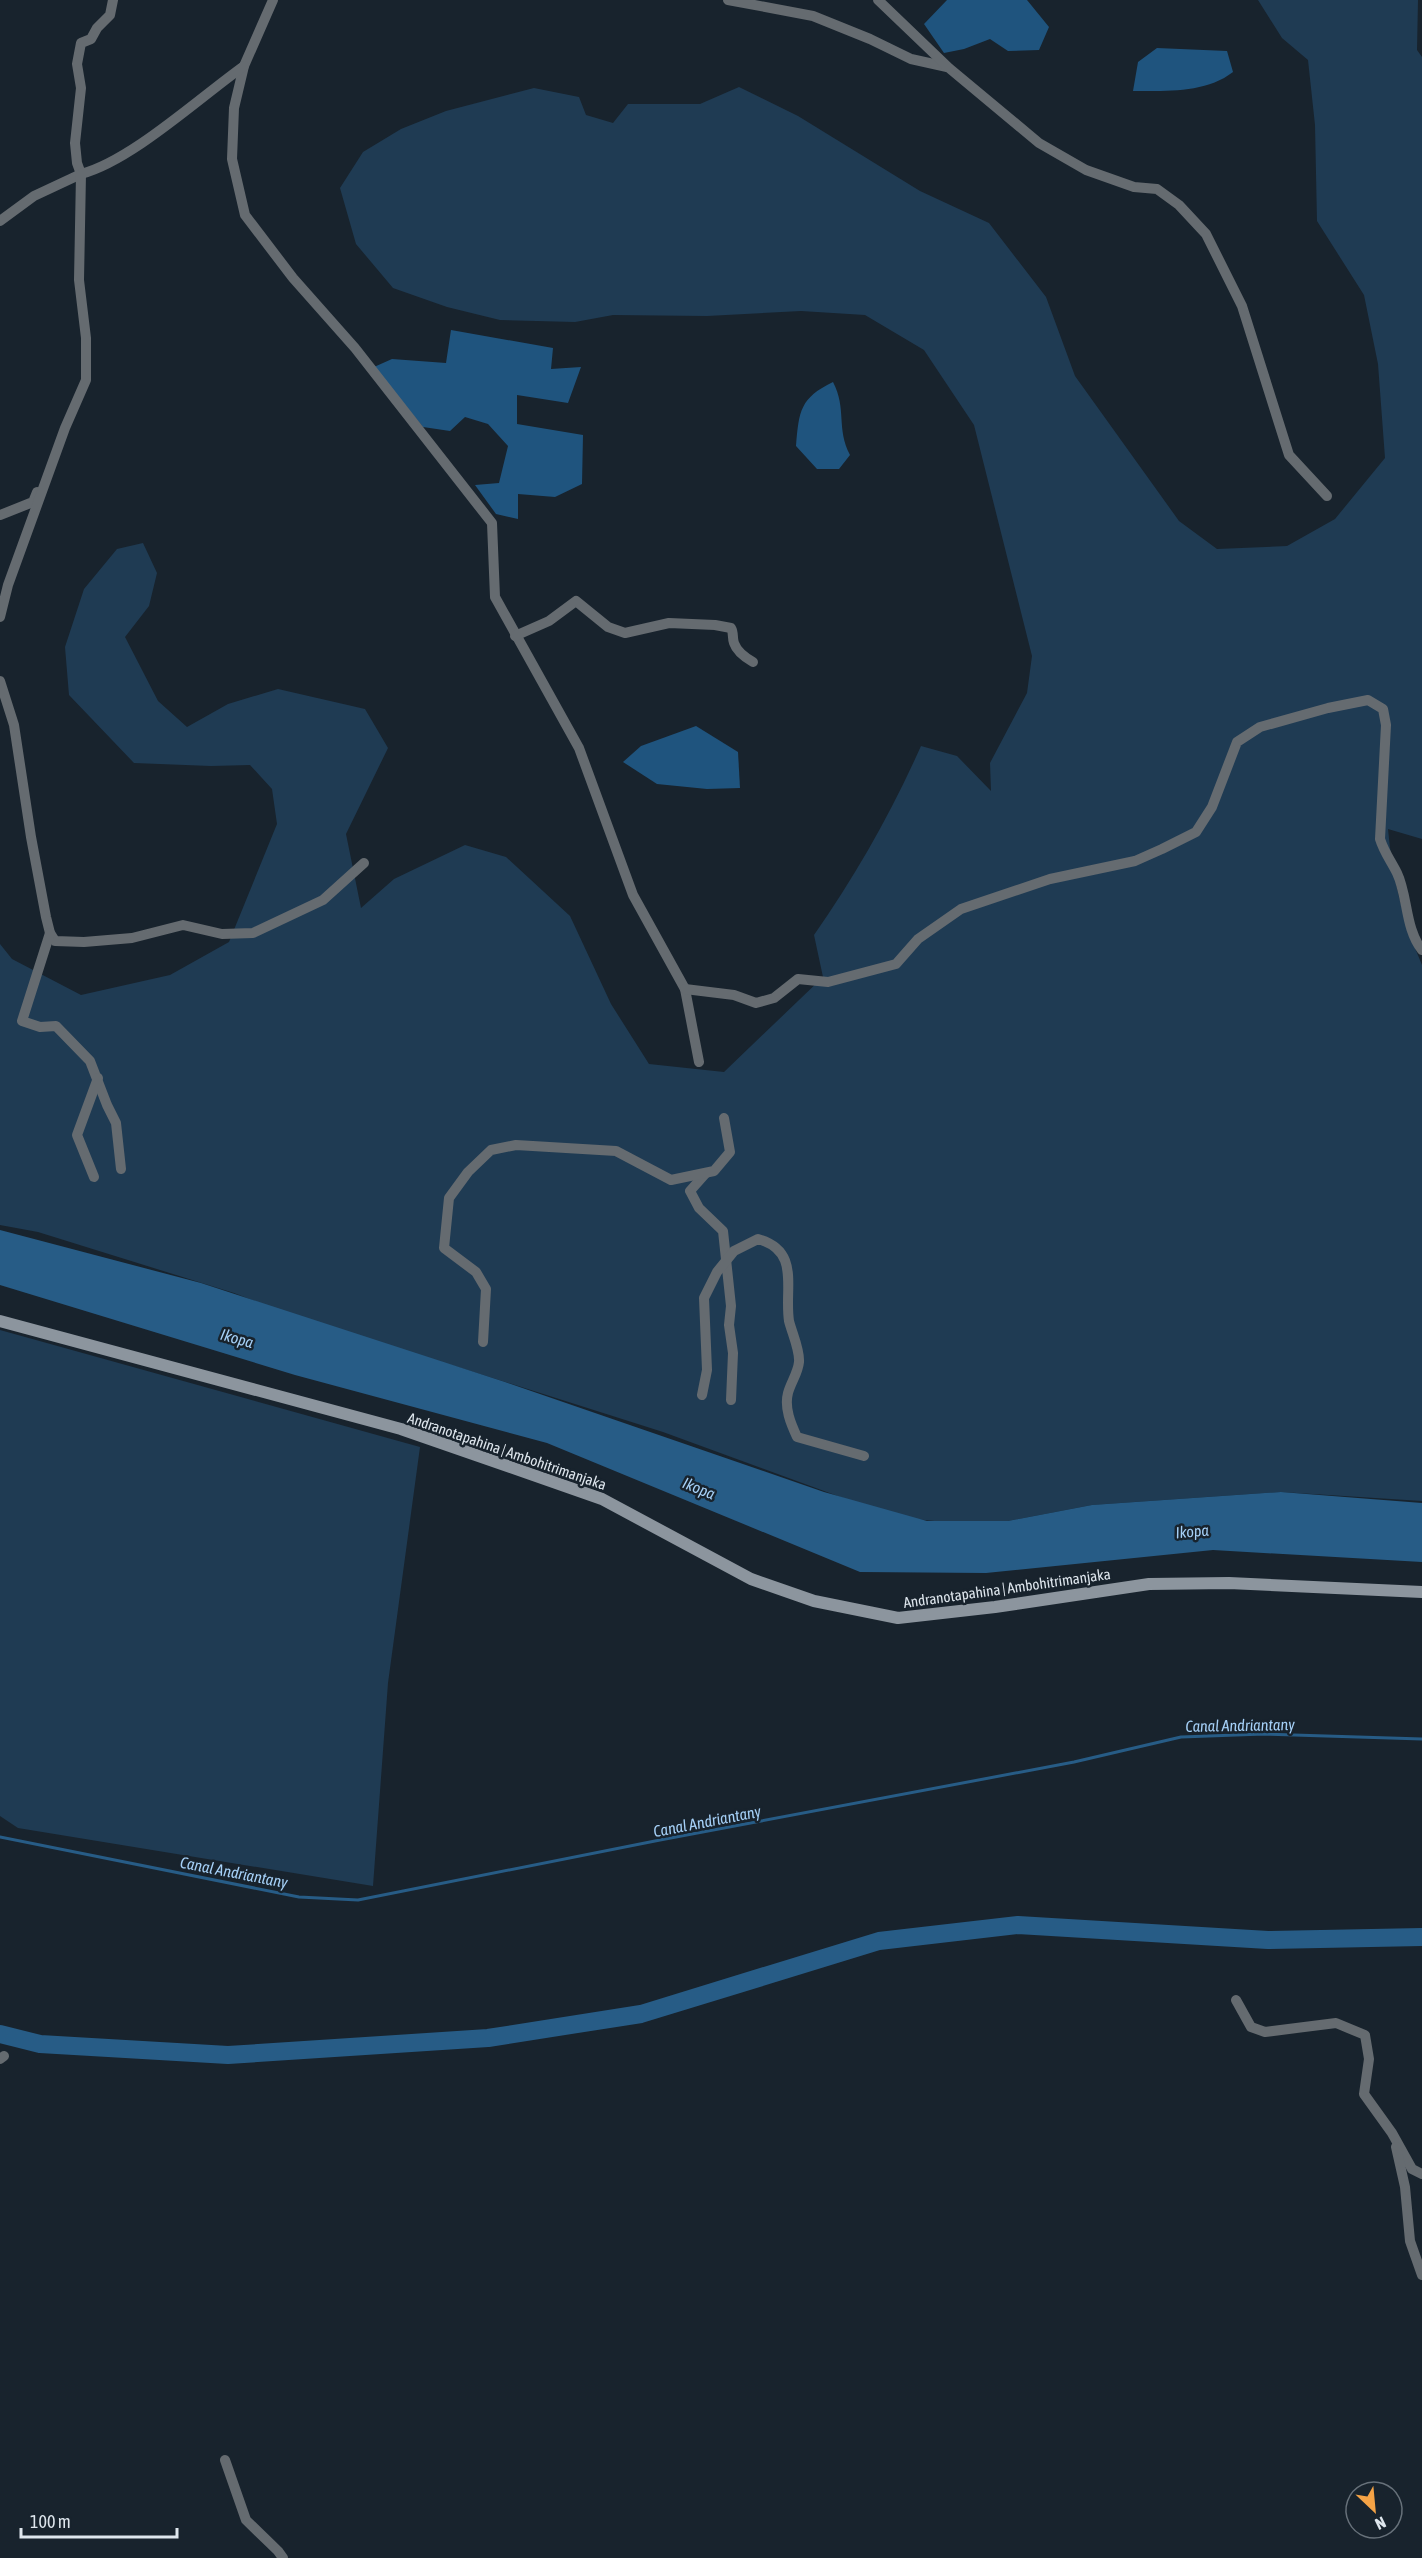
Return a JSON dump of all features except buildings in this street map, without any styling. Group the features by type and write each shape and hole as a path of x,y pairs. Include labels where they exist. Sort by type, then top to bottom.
{"main road":[{"name":"Andranotapahina | Ambohitrimanjaka","path":"0,1321 402,1429 602,1499 751,1579 814,1601 898,1618 996,1607 1149,1584 1229,1583 1422,1592"}],"street":[{"path":"0,616 8,585 65,428 86,380 86,338 79,280 81,174 77,163 75,143 81,88 77,64 81,43 91,39 97,28 110,15 113,0"},
{"path":"273,0 244,66 234,108 232,159 246,215 293,278 355,348 492,523 495,597 579,748 633,895 685,990 699,1062"},
{"path":"728,0 813,16 870,39 911,59 949,68"},
{"path":"878,0 949,68 1039,143 1086,170 1134,187 1157,189 1179,205 1206,234 1242,306 1289,455 1327,496"},
{"path":"0,220 34,196 81,174 96,170 124,154 244,66"},
{"path":"0,515 33,502 78,391 86,338"},
{"path":"515,636 549,621 576,601 608,627 625,633 669,623 731,628 733,642 746,658 753,662"},
{"path":"0,681 14,725 31,837 50,933 55,941 84,942 132,938 183,925 222,934 253,933 323,900 364,863"},
{"path":"685,990 734,995 756,1003 774,998 798,979 828,982 896,964 918,939 961,909 1050,879 1136,861 1196,832 1212,807 1237,742 1260,727 1328,708 1368,700 1383,709 1386,725 1380,839 1385,855 1398,874 1406,911 1422,950"},
{"path":"50,933 22,1021 40,1027 56,1026 90,1061 116,1123 121,1169"},
{"path":"94,1177 77,1135 98,1078"},
{"path":"483,1342 486,1289 476,1272 452,1257 444,1248 449,1198 468,1172 491,1150 516,1145 616,1151 671,1179 714,1171 730,1152 724,1118"},
{"path":"706,1173 690,1191 699,1208 723,1231 731,1306 729,1325 733,1353 731,1400"},
{"path":"702,1395 707,1370 704,1344 704,1298 717,1272 734,1251 758,1239 774,1243 786,1259 789,1277 789,1320 800,1360 788,1394 789,1419 797,1437 864,1456"},
{"path":"1236,2000 1251,2027 1265,2032 1336,2023 1365,2035 1369,2059 1364,2094 1392,2133 1412,2169 1422,2174"},
{"path":"1392,2133 1405,2187 1410,2241 1422,2275"},
{"path":"225,2460 246,2520 279,2550 283,2558"}],"shaded area":[{"path":"947,0 1027,0 1049,27 1039,50 1008,51 990,39 964,49 944,53 924,24"},
{"path":"1258,0 1418,0 1417,50 1422,57 1422,839 1388,829 1399,898 1422,965 1422,1501 1281,1492 1092,1505 1008,1521 944,1522 895,1517 663,1432 458,1367 335,1332 234,1293 38,1232 0,1225 0,944 12,959 81,995 170,975 229,942 277,824 272,789 250,765 134,763 69,695 65,647 84,589 117,549 143,543 157,573 149,606 125,637 158,701 187,727 228,704 278,689 365,709 388,748 346,834 361,908 394,879 465,845 506,857 570,916 611,1004 649,1064 724,1072 823,977 814,935 872,843 921,746 957,756 991,791 990,763 1027,693 1032,656 974,425 924,350 865,315 801,311 707,316 613,315 575,322 500,320 447,307 393,288 356,244 340,188 363,152 401,129 446,111 534,88 579,97 586,115 613,123 628,104 700,104 739,87 798,116 920,191 989,223 1046,297 1075,376 1179,521 1217,549 1287,546 1335,519 1385,458 1378,364 1364,295 1317,221 1315,125 1308,60 1282,38"},
{"path":"1157,48 1227,51 1233,72 1211,84 1198,87 1172,91 1133,91 1138,62"},
{"path":"451,330 553,348 551,369 581,367 568,403 517,395 517,424 583,435 582,484 555,497 518,494 518,519 496,514 475,485 499,483 508,446 488,424 465,417 450,431 423,427 374,367 392,359 446,363"},
{"path":"833,382 840,401 843,436 850,455 839,469 817,469 796,446 798,423 808,400"},
{"path":"696,726 738,752 740,788 707,789 657,784 623,762 641,746"},
{"path":"0,1330 420,1447 388,1683 373,1886 18,1828 0,1816"}],"water":[{"name":"Ikopa","path":"0,1230 201,1283 505,1382 824,1492 927,1521 1008,1521 1092,1505 1281,1492 1422,1503 1422,1562 1213,1550 986,1573 860,1572 547,1443 295,1375 0,1285"}],"waterway":[{"name":"Canal Andriantany","path":"0,1837 299,1897 358,1900 1074,1762 1181,1737 1264,1734 1422,1739"},
{"path":"0,2034 40,2044 228,2055 488,2038 641,2014 879,1941 1018,1925 1268,1940 1422,1937"}]}
